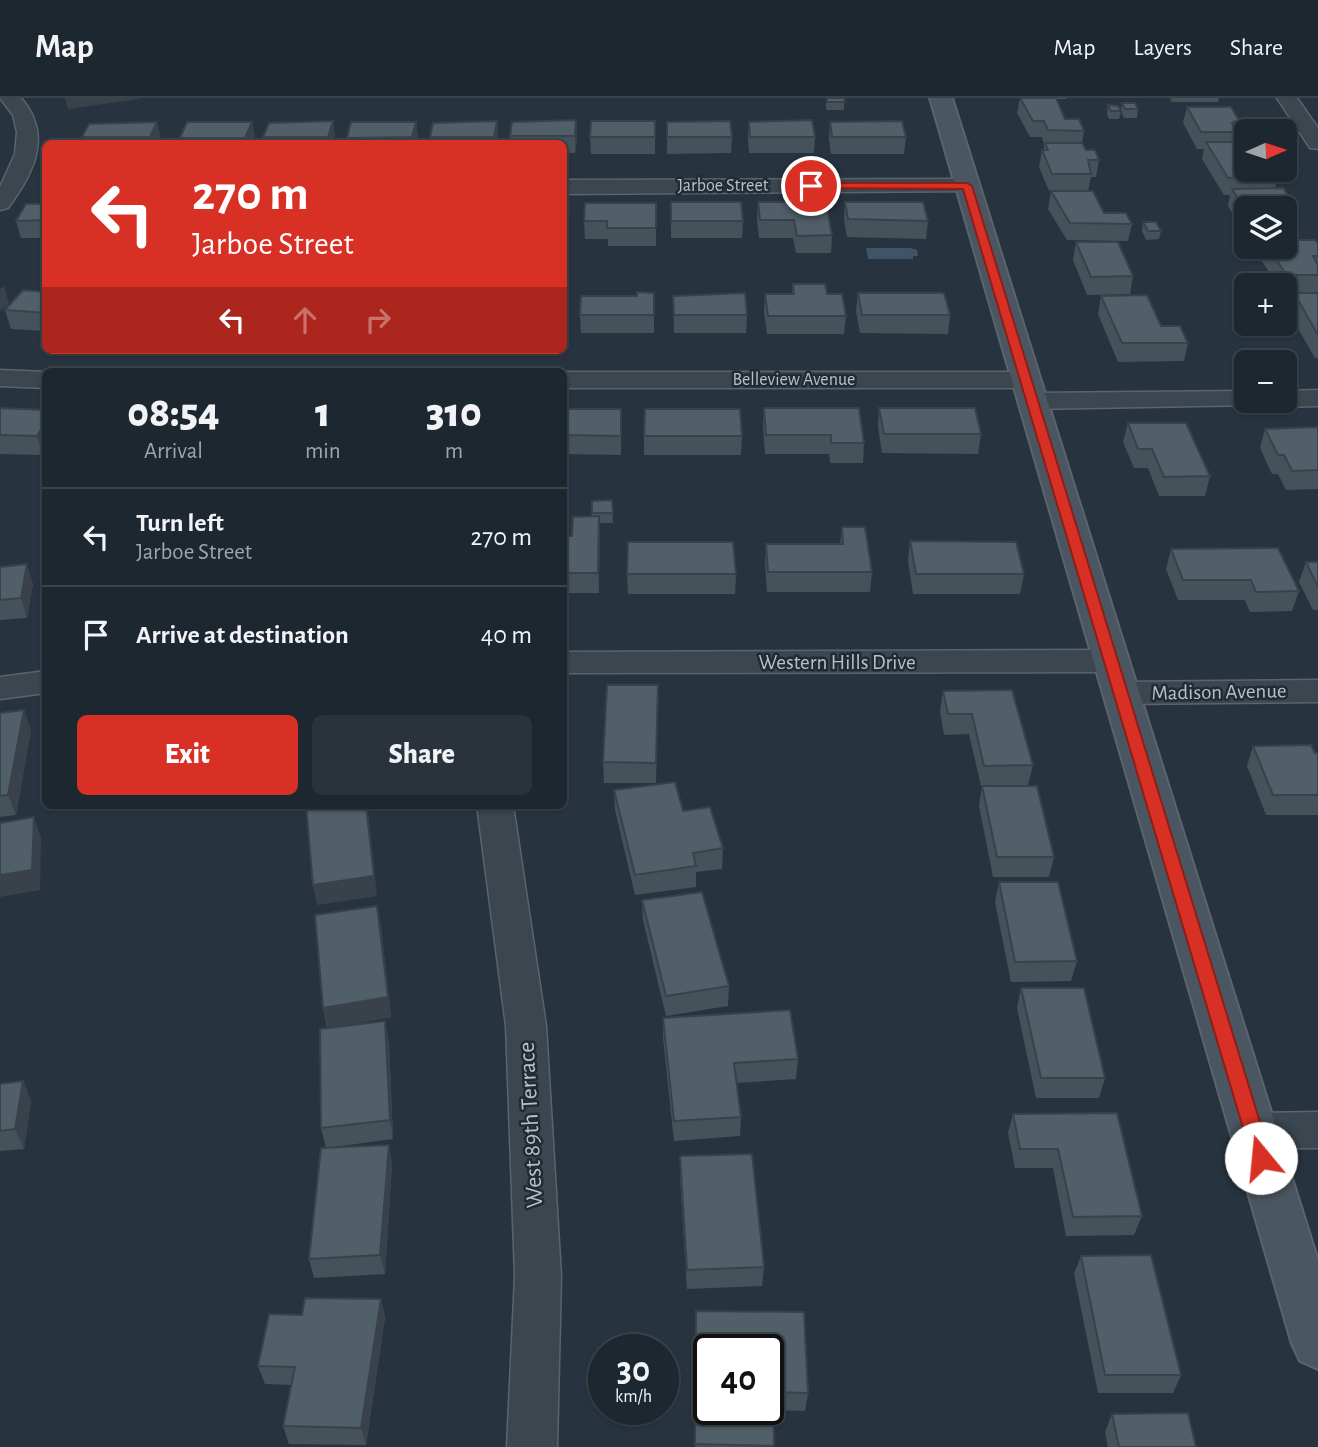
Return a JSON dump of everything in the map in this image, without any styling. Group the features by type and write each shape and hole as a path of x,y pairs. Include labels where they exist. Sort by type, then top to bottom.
{"street":[{"path":"10,98 26,120 22,165 16,192"},
{"path":"941,98 1318,1344"},
{"path":"1287,98 1318,143"},
{"name":"Jarboe Street","path":"567,187 967,186"},
{"path":"0,378 42,380"},
{"name":"Belleview Avenue","path":"567,380 1028,390 1234,399"},
{"path":"1297,399 1318,398"},
{"name":"Western Hills Drive","path":"567,663 1115,677"},
{"name":"Madison Avenue","path":"1115,677 1318,691"},
{"path":"0,688 42,683"},
{"name":"West 89th Terrace","path":"496,809 526,1026 538,1276 532,1447"},
{"path":"1253,1131 1318,1130"}],"water":[{"path":"866,248 910,248 917,250 918,256 913,256 913,259 868,259"}],"building":[{"path":"827,98 844,98 845,102 827,102"},
{"path":"1020,98 1056,98 1065,119 1079,119 1084,131 1048,130 1044,121 1033,121"},
{"path":"1122,103 1135,103 1138,109 1125,109"},
{"path":"1108,105 1118,106 1121,111 1111,111"},
{"path":"1187,107 1231,107 1238,119 1234,119 1232,123 1234,132 1201,132"},
{"path":"576,120 575,136 510,136 512,122"},
{"path":"812,120 815,137 750,137 749,122"},
{"path":"333,121 328,137 263,137 269,123"},
{"path":"497,121 494,137 430,137 433,123"},
{"path":"591,121 655,121 655,137 590,137"},
{"path":"730,121 732,137 667,137 667,122"},
{"path":"902,121 906,137 832,137 830,122"},
{"path":"157,122 150,137 82,137 89,124"},
{"path":"187,122 252,122 245,138 180,138"},
{"path":"351,122 416,122 412,137 347,138"},
{"path":"1206,142 1234,142 1234,178 1228,178"},
{"path":"1045,143 1082,143 1086,150 1095,150 1099,160 1088,160 1091,174 1052,174 1042,150 1048,150"},
{"path":"1283,188 1288,196 1236,196 1232,189"},
{"path":"1051,191 1093,191 1104,213 1126,213 1132,224 1070,223"},
{"path":"671,202 741,202 743,221 671,221"},
{"path":"758,202 826,202 832,235 797,236 794,220 760,220"},
{"path":"845,202 923,202 928,221 848,219"},
{"path":"585,203 656,203 656,228 607,228 607,221 584,221"},
{"path":"26,204 42,204 42,220 16,221"},
{"path":"1143,222 1156,222 1161,231 1148,231"},
{"path":"1297,240 1315,240 1318,244 1318,256 1313,256 1318,265 1318,275 1285,273 1276,259 1297,259"},
{"path":"1076,242 1118,242 1133,276 1091,277"},
{"path":"793,284 825,284 827,294 842,294 846,316 768,316 765,294 794,294"},
{"path":"23,290 42,292 42,313 5,310"},
{"path":"637,292 654,293 654,315 580,315 581,296 637,296"},
{"path":"745,293 747,315 674,315 673,296"},
{"path":"858,293 944,293 950,315 862,315"},
{"path":"1297,293 1318,293 1318,335 1297,298"},
{"path":"1147,295 1161,326 1180,326 1188,343 1122,343 1101,296"},
{"path":"0,408 42,410 42,428 37,436 0,435"},
{"path":"764,408 859,408 864,443 831,443 831,435 766,435"},
{"path":"879,408 975,408 981,434 884,434"},
{"path":"567,409 621,409 621,436 567,435"},
{"path":"645,409 740,409 742,436 644,436"},
{"path":"1128,423 1186,423 1210,476 1164,477 1152,449 1138,449"},
{"path":"1318,427 1318,470 1292,471 1284,455 1278,455 1265,429"},
{"path":"612,500 613,513 592,513 592,501"},
{"path":"599,516 598,573 567,573 567,536 572,536 573,517"},
{"path":"842,527 865,527 872,572 768,572 766,544 843,544"},
{"path":"910,541 1016,542 1024,574 916,574"},
{"path":"628,542 733,542 736,574 627,574"},
{"path":"1278,548 1299,591 1256,592 1251,580 1183,580 1171,549"},
{"path":"1306,562 1318,562 1318,587"},
{"path":"27,564 21,598 0,600 0,567"},
{"path":"607,685 658,685 656,763 603,762"},
{"path":"1012,690 1033,765 984,766 972,714 948,714 943,691"},
{"path":"24,710 8,795 0,796 0,713"},
{"path":"1311,745 1315,753 1318,753 1318,795 1273,795 1253,746"},
{"path":"675,782 683,811 710,807 723,848 693,853 696,866 635,875 614,790"},
{"path":"982,786 1037,786 1054,857 997,857"},
{"path":"306,809 366,809 374,876 313,885"},
{"path":"34,817 32,870 0,875 0,823"},
{"path":"999,882 1058,882 1077,961 1015,962"},
{"path":"702,892 729,986 666,996 642,900"},
{"path":"377,906 388,997 323,1008 315,915"},
{"path":"1021,988 1084,988 1105,1078 1041,1078"},
{"path":"790,1010 798,1059 734,1063 741,1117 674,1121 663,1018"},
{"path":"385,1021 390,1120 321,1128 320,1029"},
{"path":"23,1081 15,1129 0,1131 0,1084"},
{"path":"1117,1113 1142,1216 1073,1217 1058,1149 1020,1149 1013,1114"},
{"path":"389,1145 380,1255 309,1259 321,1148"},
{"path":"752,1154 764,1267 687,1270 680,1156"},
{"path":"1151,1255 1181,1375 1105,1375 1081,1256"},
{"path":"305,1298 381,1299 361,1428 283,1426 295,1367 258,1366 269,1314 302,1315"},
{"path":"696,1311 804,1312 808,1393 784,1392 784,1334 696,1334"},
{"path":"1188,1413 1196,1447 1119,1447 1112,1414"},
{"path":"695,1425 774,1425 774,1446 695,1444"}],"route":[{"path":"811,186 967,186 1261,1158"}]}
